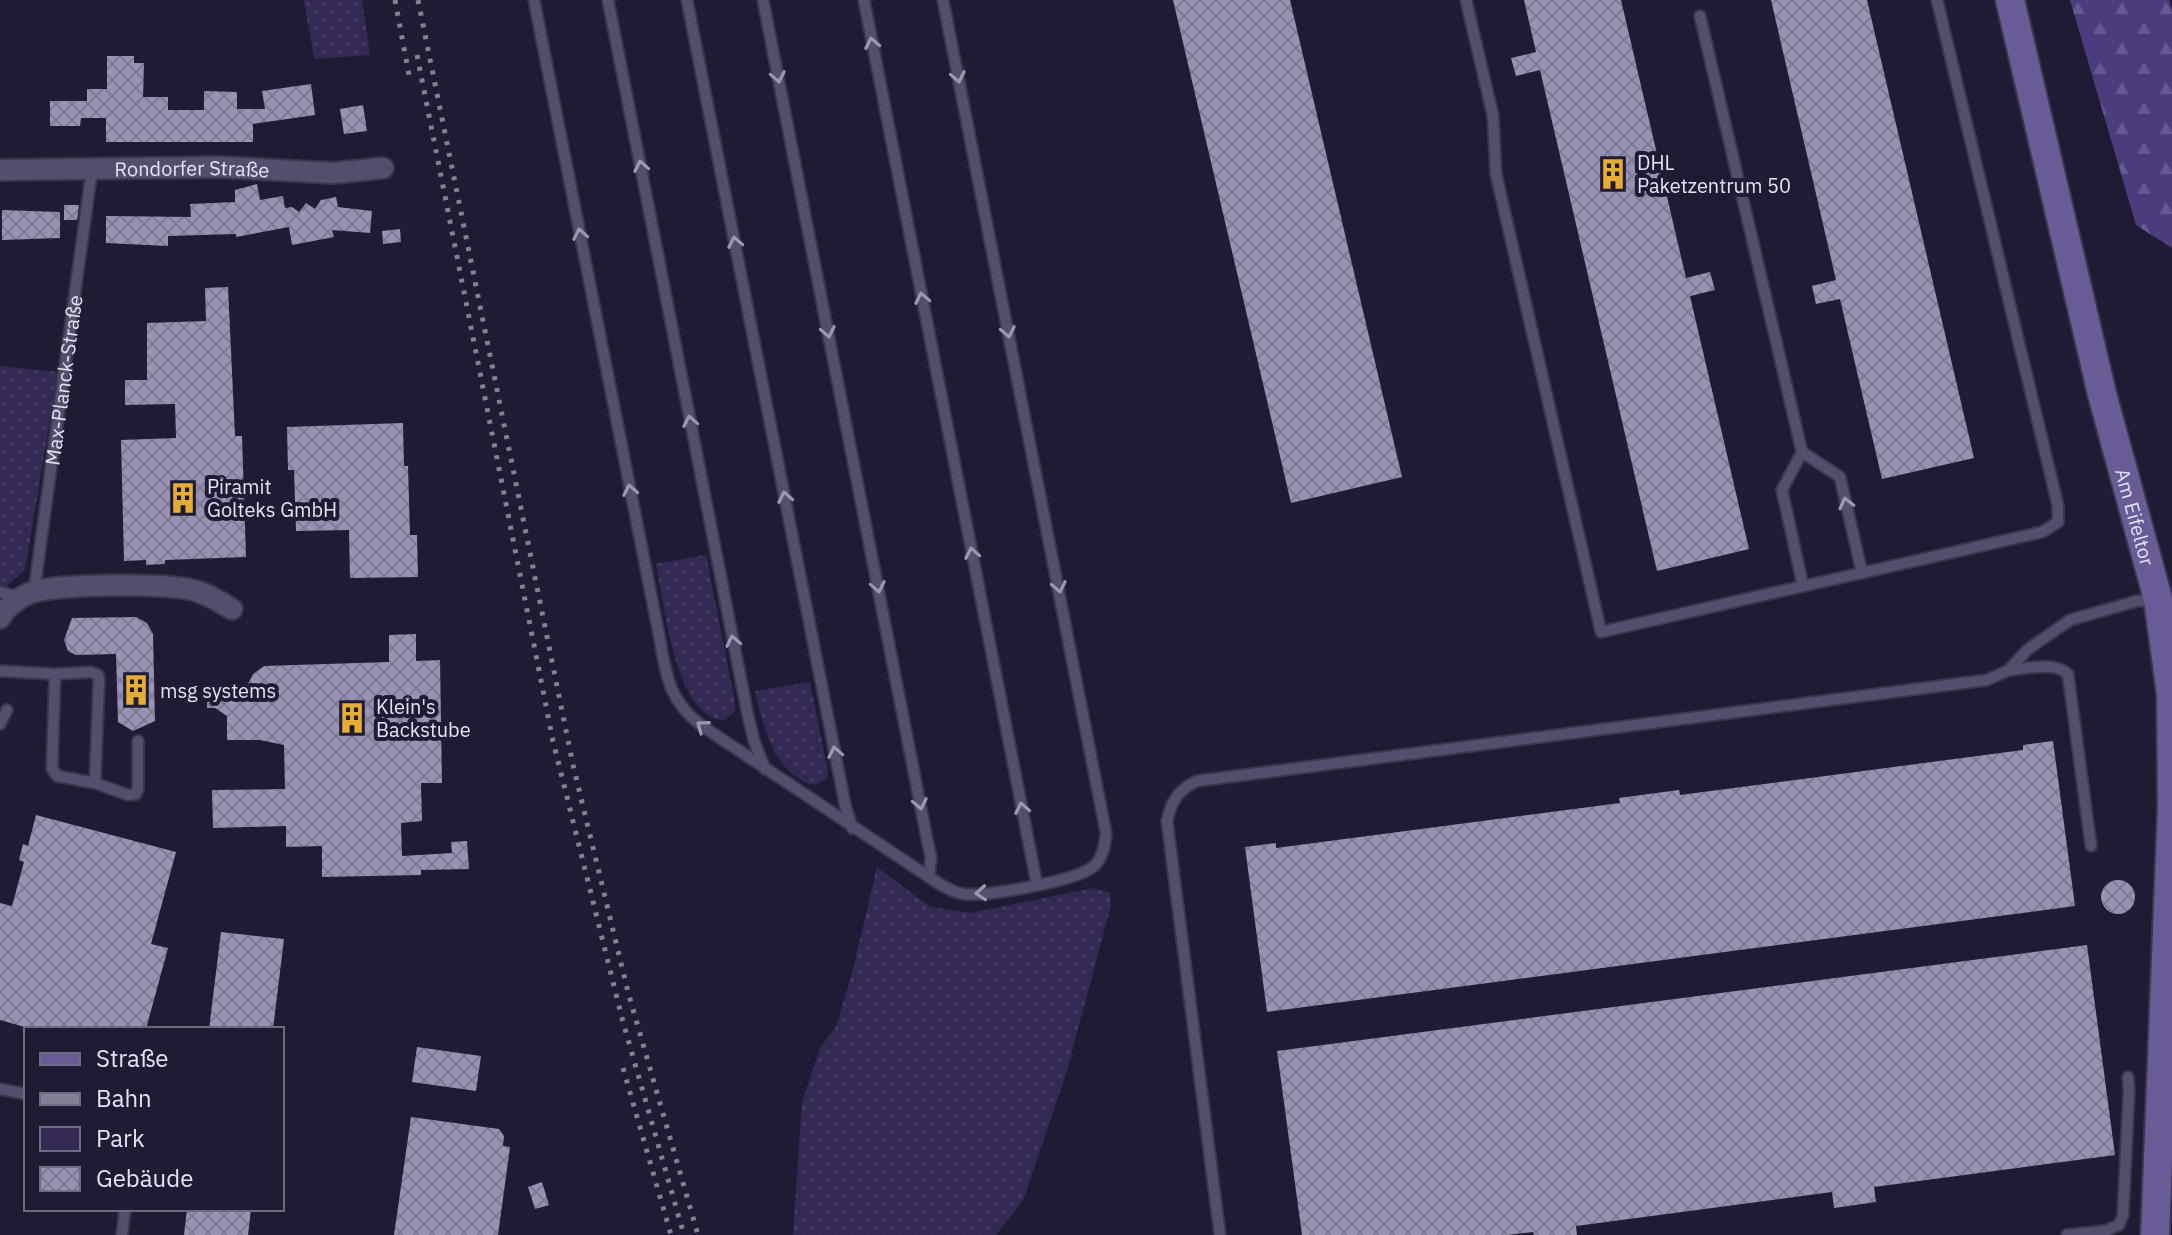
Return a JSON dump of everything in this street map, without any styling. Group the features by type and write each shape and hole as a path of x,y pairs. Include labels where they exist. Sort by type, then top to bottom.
{"main road":[{"name":"Am Eifeltor","path":"2010,0 2102,394 2158,599 2171,694 2172,806 2155,1235"}],"street":[{"name":"Rondorfer Straße","path":"0,170 221,167 333,173 383,168"},
{"path":"0,618 4,611 28,594 59,587 172,586 199,591 232,609"}],"lane":[{"path":"534,0 668,683 674,697 689,717 929,877 952,891 984,894 1079,875 1095,866 1104,851 1106,833 943,0"},
{"path":"608,0 747,711 766,771"},
{"path":"687,0 852,828"},
{"path":"763,0 929,848 929,877"},
{"path":"864,0 1037,885"},
{"path":"1466,0 1493,116 1496,174 1601,632 2042,532 2058,522 2058,506 1937,0"},
{"path":"1700,16 1802,452 1782,490 1803,586"},
{"name":"Max-Planck-Straße","path":"28,594 92,169"},
{"path":"1802,452 1840,477 1862,573"},
{"path":"0,592 28,594"},
{"path":"2009,670 2027,650 2070,620 2137,601 2158,599"},
{"path":"1220,1235 1167,821 1171,804 1181,789 1197,781 1987,680 2009,670 2052,667 2062,668 2068,674 2091,846"},
{"path":"0,671 91,672 99,679 95,783"},
{"path":"55,674 52,768 57,776 95,783 128,795 136,794 138,741"},
{"path":"0,724 7,710"},
{"path":"2067,1235 2105,1231 2119,1225 2123,1215 2128,1077"},
{"path":"0,1089 24,1094"},
{"path":"122,1235 125,1211"}],"green space":[{"path":"304,0 362,0 370,55 314,59"},
{"path":"2070,0 2169,0 2172,10 2172,248 2136,225"},
{"path":"0,366 58,372 25,570 0,592"},
{"path":"706,555 735,702 735,711 725,720 708,715 683,681 668,629 656,564"},
{"path":"810,682 828,772 827,778 815,785 801,780 780,760 767,734 755,691"},
{"path":"877,867 930,907 971,913 1093,888 1110,893 1111,905 1066,1074 1023,1200 996,1235 793,1235 802,1102 820,1048 836,1027"}],"building":[{"path":"1173,0 1290,0 1402,477 1291,503"},
{"name":"DHL Paketzentrum 50","path":"1524,0 1621,0 1686,278 1710,272 1715,290 1690,296 1749,549 1657,571 1540,70 1516,76 1511,58 1536,52"},
{"name":"DHL Paketzentrum 50","path":"1771,0 1867,0 1974,458 1882,479 1840,299 1816,304 1812,286 1836,280"},
{"path":"107,56 134,56 134,63 144,63 143,97 168,97 168,110 204,110 204,91 237,92 237,109 265,109 262,91 311,84 315,115 253,124 253,142 106,142 106,118 81,118 80,126 50,126 50,101 87,101 87,89 107,89"},
{"path":"363,105 367,131 344,134 340,109"},
{"path":"257,184 260,200 283,196 285,208 292,207 299,212 306,203 315,209 321,200 336,197 338,207 372,211 370,233 332,230 334,237 292,245 289,227 236,237 236,234 168,236 168,246 106,243 106,216 191,217 190,204 235,202 235,190"},
{"path":"64,205 79,205 77,220 64,220"},
{"path":"2,210 60,212 60,238 2,240"},
{"path":"400,229 401,242 383,244 382,231"},
{"path":"228,287 235,436 242,436 246,557 165,560 165,564 146,565 146,560 124,561 121,440 176,438 175,404 125,405 125,380 147,380 147,323 206,321 205,288"},
{"path":"403,423 410,535 417,535 418,577 350,578 349,530 296,531 294,470 288,470 287,427"},
{"name":"msg systems","path":"136,617 147,623 153,634 155,721 133,731 118,722 116,654 76,655 68,651 64,640 72,618"},
{"path":"416,634 416,661 440,660 442,783 421,783 422,821 401,823 402,856 452,853 451,842 467,841 469,869 421,870 421,875 322,877 322,846 286,847 286,826 213,828 212,790 285,789 284,745 260,740 227,740 227,716 215,708 207,708 207,691 245,690 253,674 264,666 389,662 389,635"},
{"path":"2053,741 2075,906 1267,1012 1245,847 1276,843 1276,848 1620,803 1619,798 1679,790 1680,795 2023,750 2023,745"},
{"path":"36,815 176,852 151,944 168,948 147,1027 25,1027 0,1020 0,903 12,906 24,862 19,860 23,844 28,846"},
{"path":"2118,880 2130,885 2135,897 2130,909 2118,914 2106,909 2101,897 2106,885"},
{"path":"221,932 284,939 273,1027 209,1027"},
{"path":"2087,945 2115,1155 1874,1187 1876,1202 1834,1208 1832,1192 1576,1226 1577,1235 1534,1235 1533,1232 1508,1235 1302,1235 1277,1051"},
{"path":"417,1047 481,1056 476,1091 412,1082"},
{"path":"411,1117 499,1129 504,1136 503,1146 510,1147 498,1235 394,1235"},
{"path":"542,1182 549,1205 535,1209 528,1187"},
{"path":"187,1211 251,1211 248,1235 184,1235"}],"railway":[{"path":"395,0 409,75"},
{"path":"418,0 573,765 628,992 698,1235"},
{"path":"417,55 553,741 623,1022 684,1235"},
{"path":"623,1068 671,1235"}],"place":[{"name":"DHL Paketzentrum 50","path":"1613,174"},
{"name":"Piramit Golteks GmbH","path":"183,498"},
{"name":"msg systems","path":"136,690"},
{"name":"Klein's Backstube","path":"352,718"}]}
